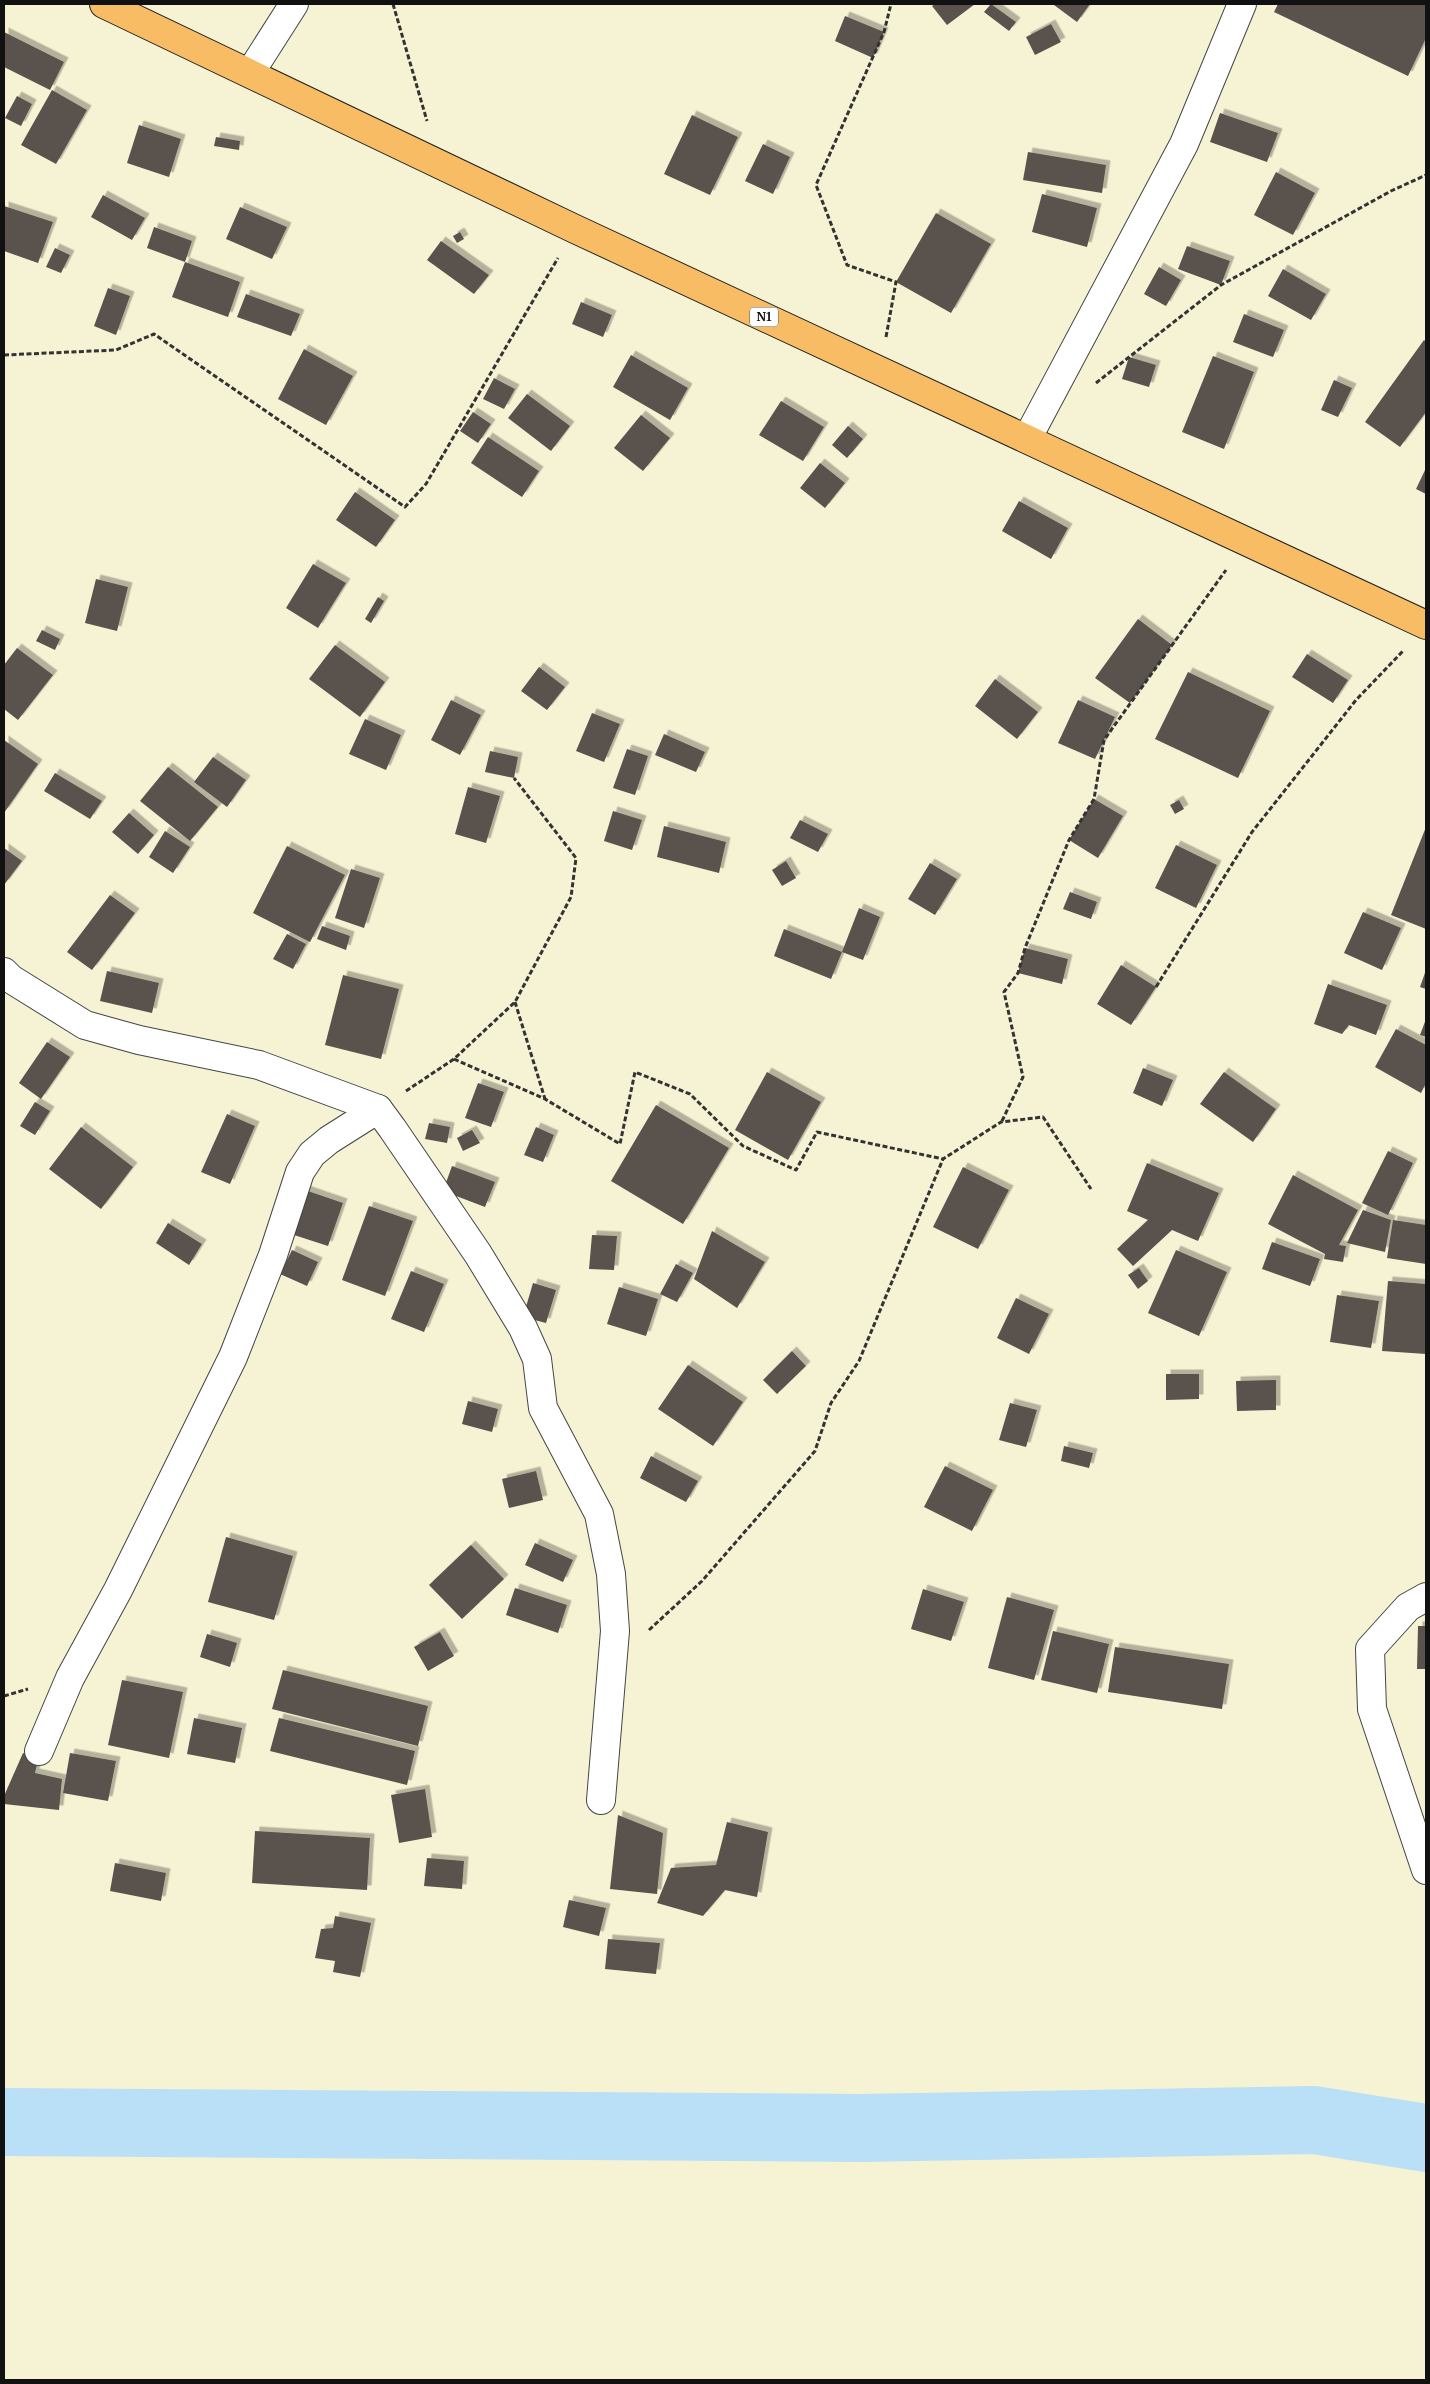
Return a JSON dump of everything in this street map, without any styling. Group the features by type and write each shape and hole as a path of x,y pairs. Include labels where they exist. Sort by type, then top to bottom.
{"highway":[{"name":"N1","path":"104,4 575,229 1246,543 1426,625"}],"street":[{"path":"250,73 294,4"},
{"path":"1027,439 1184,144 1242,4"},
{"path":"4,972 11,979 85,1025 139,1040 260,1065 378,1109 478,1254 523,1328 537,1359 543,1408 599,1514 611,1574 615,1631 601,1800"},
{"path":"39,1751 70,1678 118,1590 233,1357 273,1255 300,1172 312,1154 329,1140 378,1109"},
{"path":"1426,1597 1408,1607 1370,1649 1372,1709 1426,1870"}],"path":[{"path":"393,4 439,165"},
{"path":"880,371 896,282 847,265 816,185 884,32 891,4"},
{"path":"1092,386 1221,285 1391,191 1426,175"},
{"path":"4,355 116,350 154,334 404,508 426,484 575,229"},
{"path":"1001,1122 1023,1077 1004,992 1018,973 1025,948 1069,840 1094,799 1104,740 1246,543"},
{"path":"1156,987 1252,832 1356,700 1407,647"},
{"path":"378,1109 454,1060 516,1002 571,897 576,858 514,778"},
{"path":"516,1002 545,1099"},
{"path":"454,1060 545,1099 620,1144 635,1072 690,1094 743,1146 796,1170 817,1132 943,1159"},
{"path":"612,1665 702,1581 815,1451 831,1403 859,1361 943,1159 1001,1122 1043,1117 1091,1189"}],"shaded area":[{"path":"4,4 1426,4 1426,2380 4,2380"}],"building":[{"path":"935,4 975,4 947,25 932,6"},
{"path":"991,4 1016,22 1009,31 984,12"},
{"path":"1055,4 1090,4 1077,22"},
{"path":"1278,4 1426,4 1426,38 1408,76 1274,12"},
{"path":"845,16 884,32 873,58 835,41"},
{"path":"1051,24 1061,42 1035,55 1026,37"},
{"path":"4,32 64,62 50,90 4,67"},
{"path":"52,90 87,110 56,164 21,145"},
{"path":"17,96 32,104 21,126 5,118"},
{"path":"1220,113 1278,133 1267,162 1210,142"},
{"path":"692,115 738,137 710,195 664,174"},
{"path":"139,125 181,139 169,177 127,163"},
{"path":"216,137 240,141 239,150 214,146"},
{"path":"763,144 790,157 773,194 745,181"},
{"path":"1028,152 1106,165 1102,193 1023,180"},
{"path":"1276,172 1315,193 1293,235 1254,215"},
{"path":"1042,194 1097,208 1087,247 1032,232"},
{"path":"103,195 145,218 132,240 91,217"},
{"path":"4,206 53,222 38,263 4,251"},
{"path":"240,207 287,227 272,259 226,239"},
{"path":"936,213 991,244 951,313 896,282"},
{"path":"154,227 192,241 185,262 147,248"},
{"path":"460,232 464,239 457,243 453,236"},
{"path":"441,241 489,275 474,294 427,260"},
{"path":"1187,246 1230,261 1221,285 1178,269"},
{"path":"55,248 70,255 61,273 46,267"},
{"path":"185,262 240,282 228,317 172,297"},
{"path":"1159,267 1181,280 1166,306 1144,294"},
{"path":"1283,269 1326,294 1311,320 1268,296"},
{"path":"108,288 130,296 116,335 94,326"},
{"path":"246,294 300,314 291,336 237,317"},
{"path":"581,302 612,315 603,337 572,324"},
{"path":"1244,314 1284,330 1273,357 1233,342"},
{"path":"1424,340 1426,342 1426,412 1400,447 1365,422"},
{"path":"304,349 353,376 326,425 278,399"},
{"path":"631,355 688,388 670,420 613,387"},
{"path":"1213,356 1254,372 1224,449 1182,432"},
{"path":"1129,357 1156,365 1149,387 1122,379"},
{"path":"494,378 515,389 504,409 483,399"},
{"path":"1334,380 1352,388 1338,417 1321,410"},
{"path":"527,394 570,426 551,451 508,418"},
{"path":"781,401 824,427 803,461 759,435"},
{"path":"473,412 491,424 478,443 460,431"},
{"path":"641,415 670,438 643,471 614,448"},
{"path":"848,426 863,439 847,458 832,445"},
{"path":"488,437 539,471 522,497 471,463"},
{"path":"820,463 845,483 825,508 800,488"},
{"path":"1426,468 1426,494 1416,489"},
{"path":"355,492 395,520 376,547 336,520"},
{"path":"1019,501 1068,528 1051,559 1002,531"},
{"path":"313,564 346,583 318,628 286,608"},
{"path":"96,579 128,587 117,631 85,623"},
{"path":"378,597 384,601 371,623 365,619"},
{"path":"1138,619 1172,645 1130,703 1095,678"},
{"path":"42,630 60,639 55,650 36,641"},
{"path":"335,645 385,682 360,717 309,679"},
{"path":"17,648 53,675 18,720 4,709 4,665"},
{"path":"1307,654 1348,680 1333,703 1292,677"},
{"path":"539,667 565,687 547,710 521,691"},
{"path":"1188,672 1270,711 1238,778 1155,739"},
{"path":"995,679 1038,712 1017,739 975,706"},
{"path":"451,700 481,715 460,755 431,740"},
{"path":"1078,700 1115,717 1095,759 1058,743"},
{"path":"592,713 620,724 604,762 576,751"},
{"path":"365,719 401,735 386,770 349,754"},
{"path":"664,734 705,752 696,772 655,755"},
{"path":"4,740 38,764 4,813"},
{"path":"627,749 648,756 635,795 613,788"},
{"path":"490,751 518,757 514,778 485,772"},
{"path":"213,757 246,780 227,807 194,782"},
{"path":"168,767 218,807 190,841 140,801"},
{"path":"55,773 102,801 90,819 44,791"},
{"path":"468,787 500,796 486,843 455,834"},
{"path":"1094,799 1123,816 1098,858 1069,840"},
{"path":"1179,800 1184,809 1175,814 1170,805"},
{"path":"613,811 642,820 632,850 604,841"},
{"path":"129,813 154,835 138,854 112,832"},
{"path":"800,820 828,834 818,852 790,838"},
{"path":"664,826 726,842 719,873 657,857"},
{"path":"1426,827 1426,929 1391,915"},
{"path":"165,831 190,847 173,873 149,857"},
{"path":"1176,845 1217,865 1196,908 1155,888"},
{"path":"287,846 345,875 310,942 253,913"},
{"path":"4,848 22,861 4,885"},
{"path":"786,861 796,878 782,886 772,870"},
{"path":"930,863 957,879 935,915 908,899"},
{"path":"351,869 380,878 364,928 335,918"},
{"path":"1070,892 1097,902 1091,919 1063,909"},
{"path":"110,895 135,913 92,970 67,952"},
{"path":"859,908 880,917 863,960 842,952"},
{"path":"1363,912 1401,928 1382,970 1344,953"},
{"path":"322,926 350,936 346,950 317,939"},
{"path":"784,929 842,952 831,979 774,956"},
{"path":"287,934 306,944 293,969 273,959"},
{"path":"1025,948 1068,959 1062,984 1018,973"},
{"path":"1121,965 1156,987 1131,1025 1097,1004"},
{"path":"1426,970 1426,989 1420,987"},
{"path":"107,971 159,983 152,1013 100,1001"},
{"path":"343,975 399,989 381,1059 325,1045"},
{"path":"1328,984 1387,1005 1376,1035 1349,1025 1342,1034 1314,1024"},
{"path":"1426,1019 1426,1037 1420,1035"},
{"path":"1396,1029 1426,1045 1426,1083 1421,1093 1375,1067"},
{"path":"47,1042 70,1057 41,1099 19,1083"},
{"path":"1143,1068 1173,1080 1162,1106 1133,1093"},
{"path":"767,1072 821,1102 788,1160 735,1130"},
{"path":"1224,1072 1276,1109 1253,1142 1200,1104"},
{"path":"478,1083 504,1092 491,1127 465,1118"},
{"path":"35,1102 50,1111 35,1135 20,1126"},
{"path":"656,1105 729,1148 683,1224 611,1181"},
{"path":"227,1114 255,1126 230,1184 201,1172"},
{"path":"429,1123 450,1127 447,1143 425,1139"},
{"path":"81,1127 133,1167 101,1209 49,1169"},
{"path":"536,1127 554,1135 543,1162 524,1155"},
{"path":"472,1130 480,1143 463,1151 457,1138"},
{"path":"1388,1151 1413,1163 1388,1215 1362,1203"},
{"path":"1147,1163 1219,1193 1198,1241 1172,1230 1133,1266 1117,1249 1148,1220 1127,1211"},
{"path":"452,1166 495,1182 485,1207 443,1191"},
{"path":"963,1167 1009,1190 978,1249 933,1227"},
{"path":"1293,1175 1358,1210 1339,1245 1346,1246 1343,1262 1324,1259 1325,1254 1268,1224"},
{"path":"305,1190 343,1203 328,1246 291,1234"},
{"path":"369,1206 413,1221 385,1296 342,1280"},
{"path":"1363,1210 1391,1220 1385,1252 1347,1243"},
{"path":"1393,1220 1426,1225 1426,1264 1387,1258"},
{"path":"168,1223 202,1244 189,1265 156,1243"},
{"path":"712,1231 765,1262 737,1308 694,1279"},
{"path":"592,1235 617,1236 614,1270 589,1269"},
{"path":"1272,1242 1320,1259 1310,1286 1262,1269"},
{"path":"292,1250 318,1262 307,1286 280,1274"},
{"path":"1176,1250 1227,1272 1199,1336 1148,1313"},
{"path":"676,1264 693,1273 677,1302 660,1294"},
{"path":"1139,1268 1148,1281 1138,1289 1128,1275"},
{"path":"411,1271 444,1284 424,1332 391,1319"},
{"path":"1388,1281 1426,1284 1426,1354 1382,1351"},
{"path":"533,1283 556,1290 546,1323 523,1317"},
{"path":"619,1287 658,1299 646,1336 607,1324"},
{"path":"1337,1295 1379,1301 1371,1348 1330,1342"},
{"path":"1016,1298 1049,1314 1029,1354 997,1338"},
{"path":"792,1351 806,1366 777,1394 763,1380"},
{"path":"688,1365 743,1402 713,1446 658,1409"},
{"path":"1166,1374 1199,1374 1199,1399 1166,1400"},
{"path":"1276,1380 1276,1410 1237,1411 1236,1381"},
{"path":"468,1401 498,1409 492,1432 462,1424"},
{"path":"1010,1403 1037,1410 1026,1447 999,1440"},
{"path":"1064,1446 1093,1453 1089,1468 1061,1461"},
{"path":"651,1456 698,1481 686,1502 640,1478"},
{"path":"945,1466 993,1490 972,1531 924,1507"},
{"path":"536,1471 543,1500 509,1508 502,1479"},
{"path":"226,1537 293,1556 274,1620 208,1602"},
{"path":"535,1543 573,1560 563,1582 525,1565"},
{"path":"471,1545 504,1579 462,1619 429,1585"},
{"path":"515,1588 567,1605 558,1633 506,1615"},
{"path":"923,1589 964,1602 951,1641 911,1629"},
{"path":"1007,1597 1054,1610 1034,1680 988,1668"},
{"path":"1418,1626 1426,1626 1426,1669 1417,1669"},
{"path":"1053,1631 1109,1644 1097,1693 1041,1680"},
{"path":"440,1632 454,1656 428,1671 414,1647"},
{"path":"207,1634 237,1643 230,1667 200,1657"},
{"path":"1115,1647 1229,1664 1222,1709 1108,1692"},
{"path":"283,1670 428,1706 418,1746 272,1709"},
{"path":"122,1680 183,1692 169,1758 108,1745"},
{"path":"194,1718 242,1728 235,1763 187,1754"},
{"path":"279,1718 415,1751 407,1785 270,1751"},
{"path":"23,1753 39,1756 35,1773 62,1779 59,1810 4,1804 4,1796"},
{"path":"70,1753 116,1761 108,1801 63,1793"},
{"path":"425,1789 432,1837 399,1843 391,1795"},
{"path":"618,1815 663,1833 657,1894 610,1889"},
{"path":"727,1822 768,1832 757,1897 725,1890 703,1916 657,1903 671,1868 716,1865"},
{"path":"255,1831 370,1838 367,1890 252,1883"},
{"path":"427,1858 464,1861 462,1889 424,1886"},
{"path":"115,1863 166,1873 161,1901 110,1891"},
{"path":"569,1900 606,1908 599,1936 563,1927"},
{"path":"335,1916 371,1923 360,1977 333,1972 335,1961 315,1958 321,1929 333,1928"},
{"path":"608,1939 660,1943 656,1974 605,1969"}],"waterway":[{"path":"4,2122 860,2128 1314,2120 1426,2138"}]}
